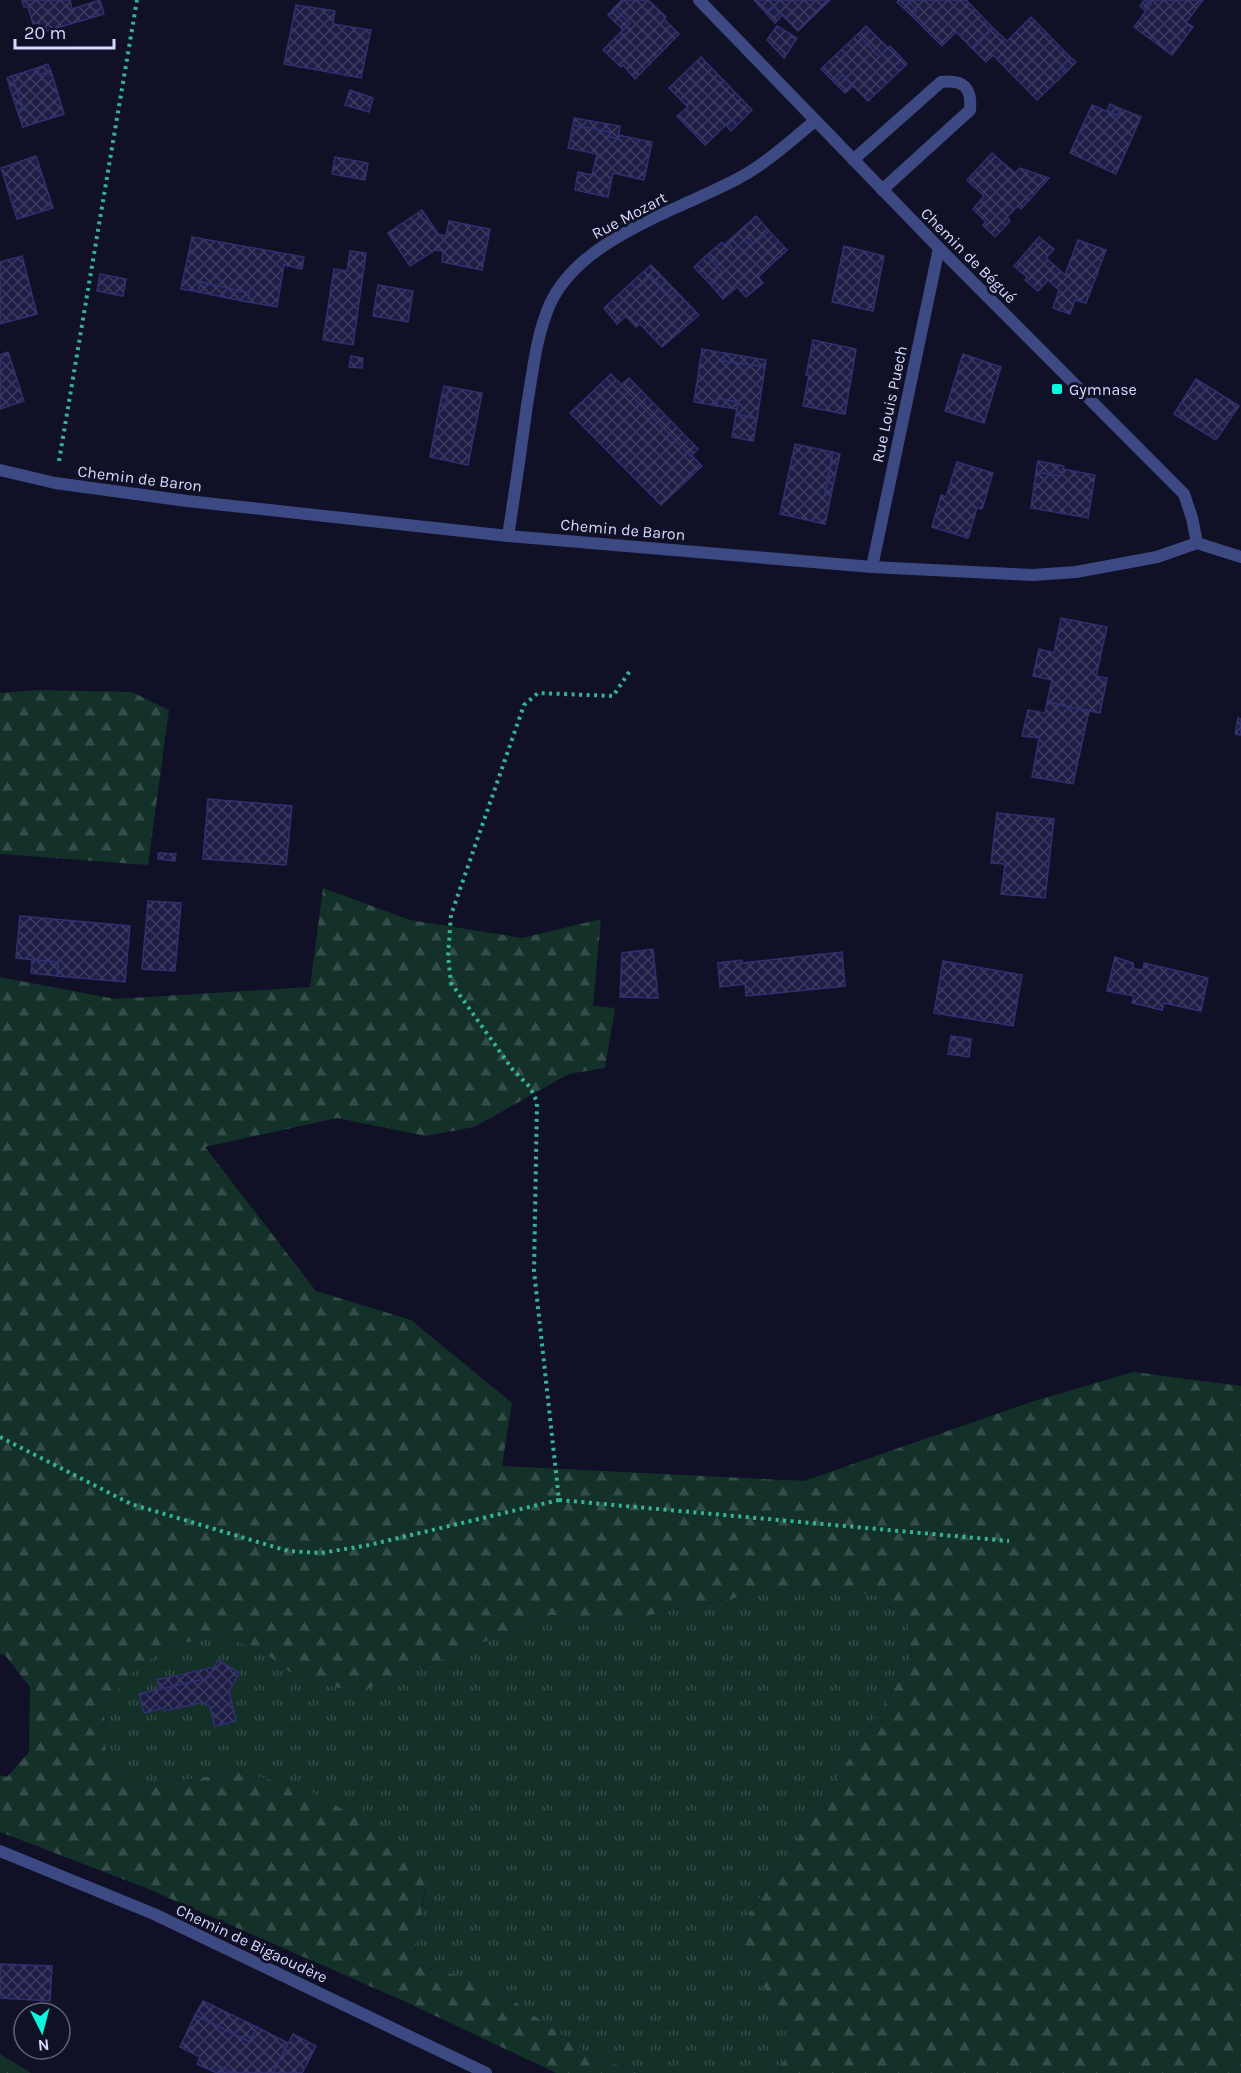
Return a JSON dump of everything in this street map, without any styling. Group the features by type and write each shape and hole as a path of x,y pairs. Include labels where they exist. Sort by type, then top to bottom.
{"street":[{"name":"Chemin de Bégué","path":"699,0 882,190 1184,494 1197,543"},
{"path":"853,160 941,82 954,80 965,86 971,97 970,110 882,190"},
{"name":"Rue Mozart","path":"508,536 537,337 551,302 568,276 586,257 621,235 762,164 815,121"},
{"name":"Rue Louis Puech","path":"872,567 939,248"},
{"name":"Chemin de Baron","path":"0,470 55,483 198,502 508,536 872,567 1022,575 1077,573 1147,559 1197,543"},
{"path":"1197,543 1241,557"},
{"name":"Chemin de Bigaoudère","path":"0,1851 154,1914 486,2073"}],"path":[{"path":"55,483 137,0"},
{"path":"559,1500 534,1271 537,1102 530,1087 513,1070 451,983 448,956 451,915 524,705 538,693 614,696 631,669"},
{"path":"0,1437 131,1504 288,1551 321,1552 369,1545 559,1500 1009,1541"}],"green space":[{"path":"38,690 132,692 169,710 148,865 0,854 0,693"},
{"path":"323,888 410,920 522,938 601,919 593,1006 615,1008 605,1068 569,1074 474,1127 426,1136 337,1118 205,1147 316,1291 411,1320 512,1403 502,1466 804,1481 1031,1402 1133,1372 1241,1386 1241,2073 779,2073 793,2037 741,1947 742,1925 911,1663 908,1622 876,1595 798,1587 670,1610 622,1623 551,1615 358,1693 297,1677 257,1647 215,1636 173,1645 137,1667 104,1707 106,1762 134,1787 240,1772 306,1789 392,1837 426,1882 413,1964 488,1983 593,2057 641,2073 556,2073 406,2002 146,1888 0,1832 0,1775 7,1777 29,1752 30,1687 5,1655 0,1654 0,977 115,999 310,987"},
{"path":"798,1587 876,1595 908,1622 911,1663 742,1925 741,1947 793,2037 779,2073 641,2073 593,2057 488,1983 413,1964 426,1883 240,1772 134,1787 106,1762 104,1707 136,1667 173,1645 215,1636 257,1647 298,1677 358,1693 551,1615 622,1623 670,1610"},
{"path":"0,2054 31,2073 0,2073"}],"building":[{"path":"22,0 70,0 72,9 100,0 104,14 43,32 39,23 33,24 28,7 24,7"},
{"path":"622,0 648,0 666,17 664,19 679,34 635,79 623,65 621,67 603,50 630,23 614,8"},
{"path":"754,0 830,0 798,31 773,6 766,13"},
{"path":"907,0 917,11 912,16 897,2"},
{"path":"907,0 966,0 993,28 973,49 956,32 942,46 912,16 917,11"},
{"path":"1144,0 1151,4 1146,11 1140,6"},
{"path":"1144,0 1203,0 1186,22 1193,27 1172,55 1134,27 1151,4"},
{"path":"296,5 335,11 333,24 371,30 361,78 284,64"},
{"path":"773,6 782,15 775,23 766,13"},
{"path":"614,8 630,23 623,30 608,15"},
{"path":"1031,17 1070,57 1060,68 1065,73 1037,100 993,55 986,62 973,49 993,28 1007,41"},
{"path":"777,26 797,38 784,58 767,40"},
{"path":"866,26 888,48 879,57 858,34"},
{"path":"858,34 879,57 890,46 907,64 868,101 842,75 835,83 821,69"},
{"path":"701,57 752,110 737,125 732,119 705,145 677,116 688,107 669,88"},
{"path":"1070,57 1076,62 1065,73 1060,68"},
{"path":"48,64 51,71 39,75 37,68"},
{"path":"37,68 39,75 51,71 64,114 23,127 17,110 23,108 12,76"},
{"path":"842,75 853,86 845,93 835,83"},
{"path":"12,76 23,108 17,110 7,78"},
{"path":"350,90 373,98 369,112 345,105"},
{"path":"1110,104 1121,109 1118,116 1107,111"},
{"path":"1092,105 1118,116 1121,109 1141,117 1116,174 1070,153"},
{"path":"574,118 620,126 618,139 609,137 610,132 573,125"},
{"path":"732,119 737,125 731,131 726,125"},
{"path":"573,125 610,132 609,137 618,139 618,135 652,142 644,180 613,173 608,197 575,190 578,172 592,175 597,154 568,148"},
{"path":"992,153 1015,173 1020,168 1049,178 1021,209 1018,206 1007,217 1010,221 995,237 983,225 986,222 973,209 984,196 967,180"},
{"path":"36,156 53,208 17,219 1,168"},
{"path":"335,157 368,163 365,180 332,174"},
{"path":"422,210 438,234 446,236 449,221 490,229 482,270 442,262 443,251 435,250 410,266 388,233"},
{"path":"756,216 769,231 754,244 748,237 734,250 727,242"},
{"path":"769,231 787,250 758,277 763,283 746,297 737,287 723,299 709,283 722,272 707,255 722,242 724,245 727,242 734,250 748,237 754,244"},
{"path":"192,237 304,257 302,269 284,265 277,307 248,302 249,293 201,282 198,292 181,289"},
{"path":"1039,237 1054,249 1046,258 1065,275 1078,240 1106,250 1086,303 1075,300 1070,314 1053,308 1059,290 1048,280 1038,291 1014,266"},
{"path":"844,246 884,256 873,311 832,302"},
{"path":"350,251 366,253 353,345 323,340 334,269 347,271"},
{"path":"707,255 722,272 709,283 694,267"},
{"path":"22,256 37,314 0,324 0,262"},
{"path":"651,265 676,291 670,297 651,276 637,289 631,283"},
{"path":"100,274 126,279 123,296 97,291"},
{"path":"651,276 670,297 676,291 699,315 662,347 640,324 636,327 626,316 617,324 604,308 631,283 637,289"},
{"path":"201,282 249,293 248,302 198,292"},
{"path":"378,285 413,291 408,322 373,316"},
{"path":"813,340 856,349 845,414 803,406"},
{"path":"702,349 725,353 724,361 765,367 757,419 736,414 738,402 718,399 717,406 694,402"},
{"path":"8,352 24,401 0,409 0,355"},
{"path":"725,353 766,360 765,367 724,361"},
{"path":"963,354 1001,367 984,423 945,411"},
{"path":"351,356 363,358 362,368 349,367"},
{"path":"611,374 702,466 661,505 570,413"},
{"path":"629,378 698,449 691,456 621,385"},
{"path":"1196,379 1239,406 1216,440 1174,414"},
{"path":"444,386 449,387 446,405 440,404"},
{"path":"449,387 482,393 468,465 430,457 440,404 446,405"},
{"path":"718,399 738,402 737,409 717,406"},
{"path":"736,414 757,419 753,441 732,437"},
{"path":"795,444 833,452 825,494 831,495 825,524 780,514"},
{"path":"833,452 840,454 831,495 825,494"},
{"path":"1038,461 1064,466 1061,476 1036,472"},
{"path":"957,462 993,473 982,509 977,508 968,538 932,527 941,495 946,497"},
{"path":"1063,469 1095,475 1088,518 1031,508 1036,472 1061,476"},
{"path":"1061,618 1107,627 1096,676 1107,678 1100,713 1047,702 1052,680 1033,676 1039,649 1054,653"},
{"path":"1047,702 1089,711 1073,784 1032,777 1039,738 1022,736 1028,710 1045,713"},
{"path":"1238,718 1241,719 1241,735 1235,734"},
{"path":"208,799 292,806 286,865 203,859"},
{"path":"997,813 1054,819 1045,898 1001,894 1005,864 991,863"},
{"path":"158,853 176,854 175,861 158,859"},
{"path":"148,901 181,903 175,971 142,969"},
{"path":"20,916 130,926 125,982 57,976 58,962 16,958"},
{"path":"653,949 658,998 620,997 622,953"},
{"path":"842,952 845,986 746,996 745,984 720,987 718,963 742,960 742,963"},
{"path":"1115,957 1133,963 1134,969 1143,970 1144,963 1208,978 1201,1011 1164,1003 1162,1010 1132,1003 1134,996 1107,991"},
{"path":"32,960 58,962 57,976 31,973"},
{"path":"943,961 1022,975 1013,1026 934,1013"},
{"path":"951,1036 971,1039 969,1057 948,1054"},
{"path":"218,1660 239,1673 229,1691 236,1721 215,1726 210,1706 203,1702 144,1713 139,1694 208,1678"},
{"path":"214,1667 208,1678 160,1689 157,1680"},
{"path":"0,1964 52,1966 50,2001 0,1998"},
{"path":"203,2001 257,2027 250,2042 195,2015"},
{"path":"195,2015 250,2042 257,2027 288,2043 273,2073 233,2073 221,2067 217,2073 197,2064 200,2057 180,2047"},
{"path":"293,2034 316,2046 302,2073 273,2073"},
{"path":"221,2067 233,2073 218,2073"}],"place":[{"name":"Gymnase","path":"1057,389"}]}
